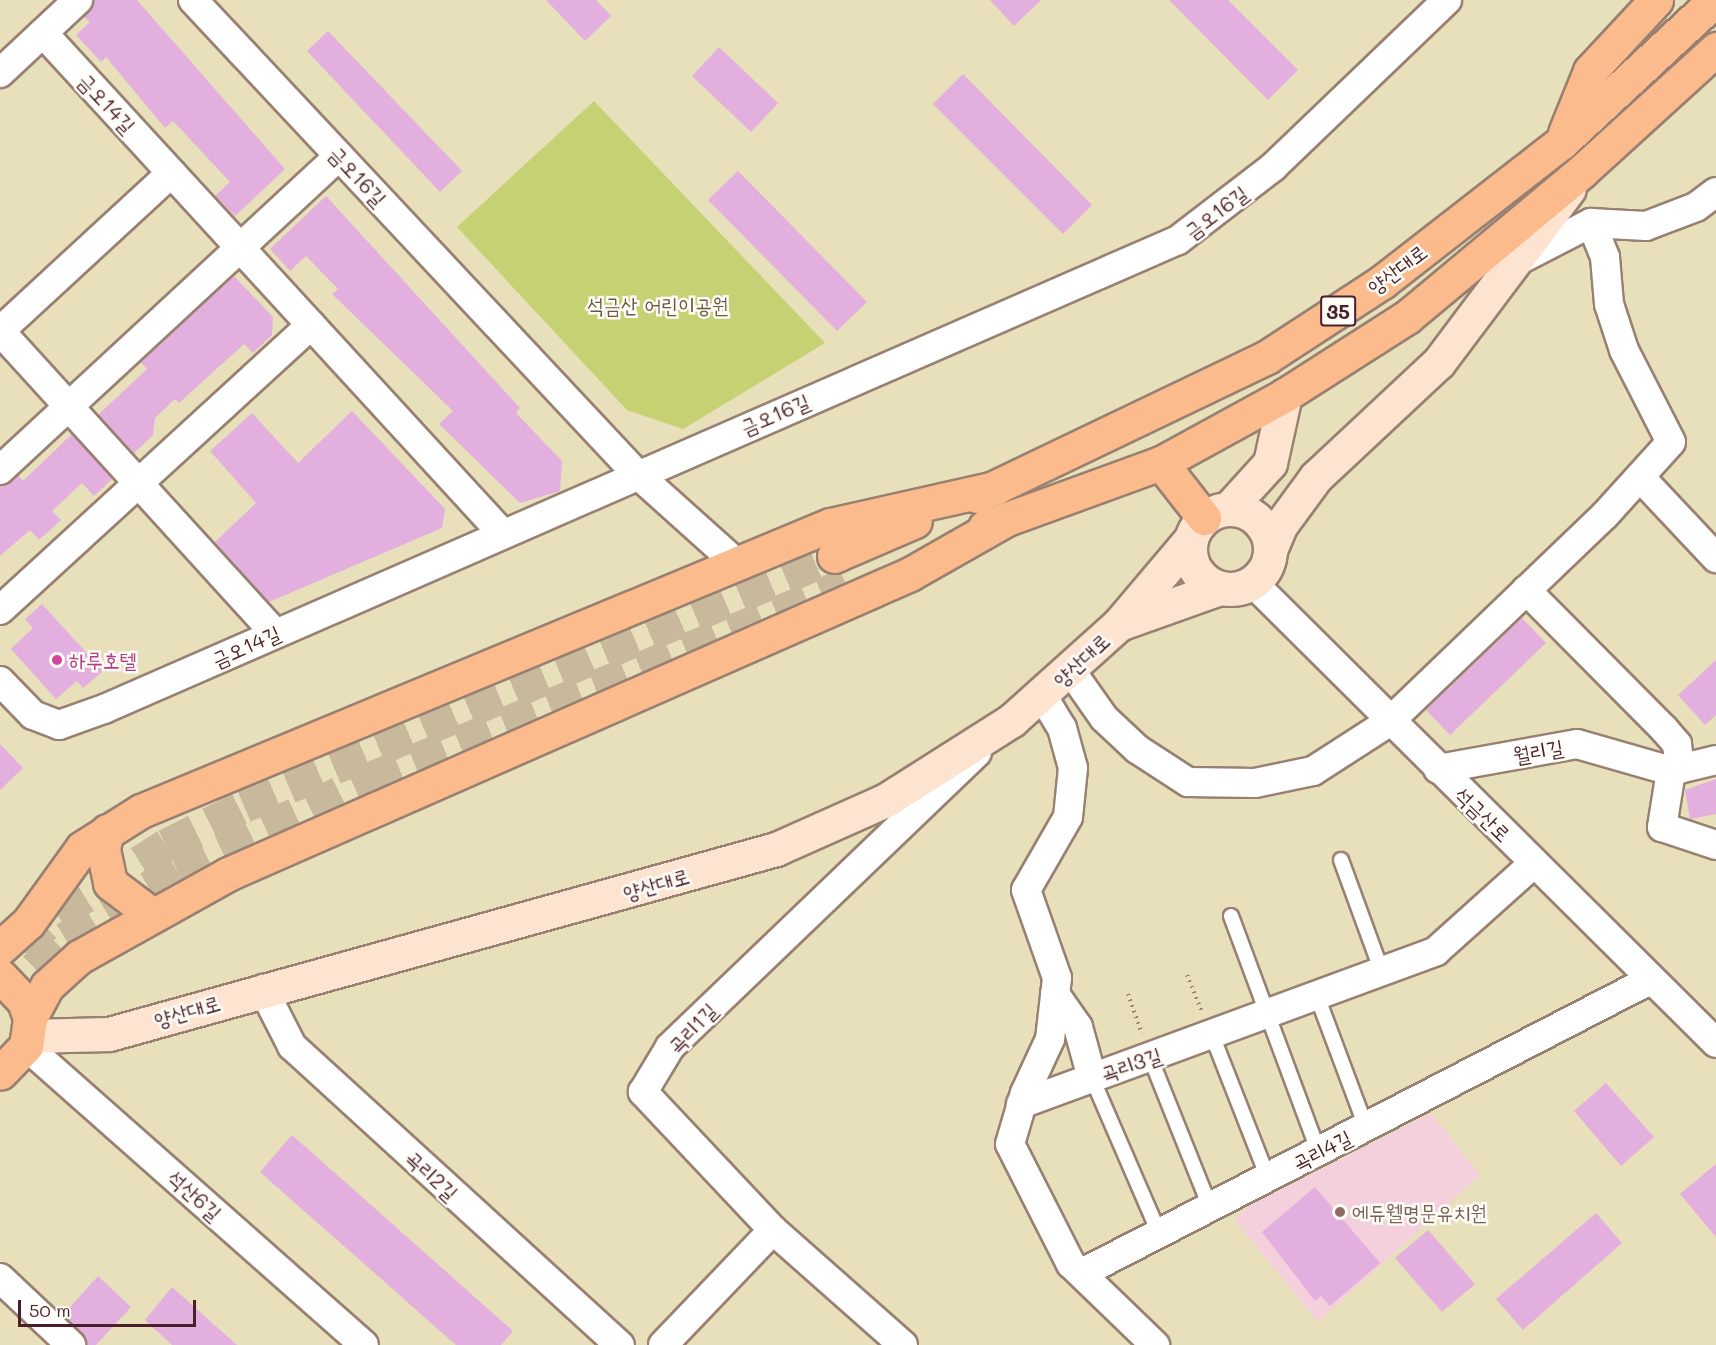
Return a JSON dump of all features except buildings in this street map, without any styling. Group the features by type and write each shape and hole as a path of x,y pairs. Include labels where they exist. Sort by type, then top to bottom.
{"main road":[{"path":"1562,142 1590,71 1656,0"},
{"name":"양산대로","path":"1714,0 1562,142 1382,282 1267,357 996,488 840,570 1005,520 1161,463 1285,395 1407,317 1581,172 1716,49"},
{"path":"1119,624 1220,588 1252,582 1280,526 1316,477 1439,362 1517,261 1581,172"},
{"name":"양산대로","path":"28,1033 108,1034 263,989 776,849 886,800 1012,720 1071,671 1119,624 1208,522 1270,463 1285,395"},
{"path":"1161,463 1208,522 1263,526 1270,550"},
{"path":"0,922 44,877 95,839 249,762 734,561 831,525 996,488"},
{"path":"0,1073 28,1033 62,970 151,914 228,874 910,573 1005,520"},
{"path":"1208,522 1199,575 1220,588"},
{"path":"95,839 103,849 110,883 151,914"},
{"path":"0,948 28,922 95,839"},
{"path":"0,976 24,1001 28,1033"}],"street":[{"path":"0,73 78,0"},
{"name":"금오16길","path":"193,0 636,473 1178,240 1273,167 1447,0"},
{"name":"금오14길","path":"43,33 501,532"},
{"path":"0,470 339,156"},
{"path":"171,173 0,331 275,633"},
{"path":"1517,261 1591,223 1646,226 1696,207 1716,192"},
{"path":"1071,671 1104,718 1137,749 1188,782 1255,783 1313,771 1389,722 1641,478 1671,442 1624,350 1609,304 1605,257 1591,223"},
{"path":"0,610 311,325"},
{"path":"636,473 734,561"},
{"name":"금오14길","path":"0,681 33,715 59,725 275,633 636,473"},
{"path":"1641,478 1716,558"},
{"name":"석금산로","path":"1252,582 1389,722 1716,1043"},
{"path":"1526,590 1677,744 1676,770 1662,827 1716,845"},
{"name":"곡리3길","path":"1042,695 1062,728 1073,768 1068,817 1026,890 1057,978 1055,994 1078,1027 1092,1078 1436,951 1534,863"},
{"name":"곡리1길","path":"903,1345 773,1230 643,1092 670,1047 1012,720"},
{"name":"월리길","path":"1438,770 1577,744 1676,770"},
{"path":"1676,770 1716,760"},
{"name":"곡리4길","path":"1084,1272 1650,980"},
{"name":"곡리2길","path":"263,989 292,1046 620,1345"},
{"path":"1055,994 1050,1039 1021,1104 1010,1144 1071,1264 1084,1272 1155,1345"},
{"name":"석산6길","path":"28,1033 364,1345"},
{"path":"1021,1104 1092,1078"},
{"path":"663,1345 773,1230"},
{"path":"0,1278 71,1345"}],"lane":[{"path":"1341,860 1382,972"},
{"path":"1231,916 1270,1013 1319,1152"},
{"path":"1317,996 1366,1127"},
{"path":"1212,1035 1268,1178"},
{"path":"1150,1057 1210,1207"},
{"path":"1092,1078 1159,1233"}],"path":[{"path":"1187,975 1212,1035"},
{"path":"1128,994 1150,1057"}],"shaded area":[{"name":"에듀웰명문유치원","path":"1431,1113 1480,1175 1318,1322 1234,1219 1249,1206"}],"green space":[{"name":"석금산 어린이공원","path":"594,101 825,343 683,429 627,410 457,227"}],"tunnel":[{"path":"21,948 57,914 166,845 244,806 834,556"},
{"path":"0,1002 65,938 177,870 368,779 846,584"}],"place":[{"name":"하루호텔","path":"57,660"},
{"name":"에듀웰명문유치원","path":"1340,1212"}]}
